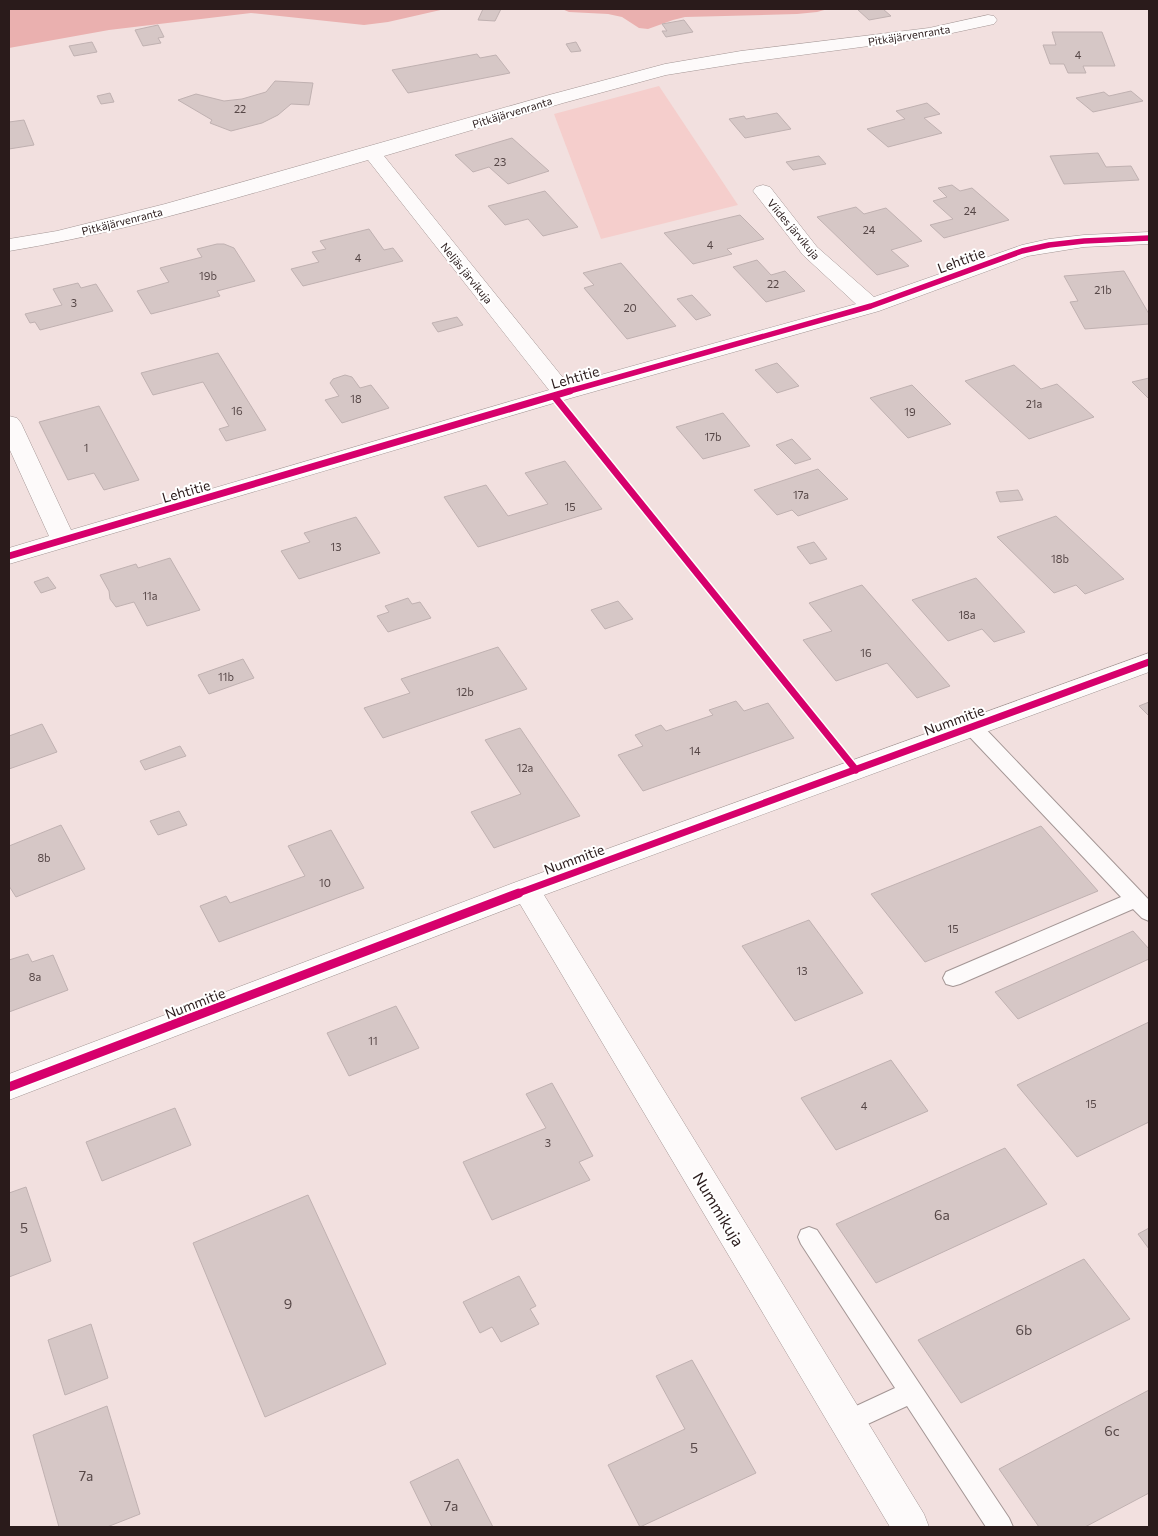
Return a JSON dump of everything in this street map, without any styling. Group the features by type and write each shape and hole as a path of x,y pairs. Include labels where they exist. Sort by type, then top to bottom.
{"street":[{"name":"Pitkäjärvenranta","path":"9,245 57,238 171,209 556,99 665,70 741,57 929,33 988,20"},
{"name":"Neljäs järvikuja","path":"372,153 563,393"},
{"name":"Viides järvikuja","path":"763,191 810,251 871,306"},
{"name":"Lehtitie","path":"9,556 563,393 871,306 1022,251 1084,241 1149,238"},
{"path":"9,422 63,540"},
{"name":"Nummitie","path":"9,1087 526,890 1149,662"},
{"name":"Nummikuja","path":"526,890 911,1527"}],"lane":[{"path":"972,727 1149,913"},
{"path":"953,978 1135,898"},
{"path":"809,1237 1000,1527"},
{"path":"848,1422 911,1392"}],"shaded area":[{"path":"9,9 445,9 388,22 364,25 251,13 109,30 9,48"},
{"path":"562,9 828,9 797,14 685,17 648,29 639,28 622,17 608,14 569,12"},
{"path":"659,86 738,205 601,239 554,114"}],"building":[{"path":"483,9 501,9 495,21 478,20"},
{"path":"857,9 883,9 891,16 869,20"},
{"path":"684,20 693,32 666,37 662,31 667,31 662,24"},
{"path":"158,25 164,37 158,38 161,43 143,46 135,30"},
{"path":"1052,32 1102,32 1115,66 1083,66 1086,73 1068,73 1064,64 1050,64 1043,45 1056,45"},
{"path":"92,42 97,52 74,56 69,46"},
{"path":"576,42 581,51 571,52 566,44"},
{"path":"477,54 480,58 496,55 510,73 408,93 392,70"},
{"path":"275,81 313,83 309,105 291,104 278,115 262,123 231,131 210,123 212,120 178,100 196,94 224,101 242,99 266,92"},
{"path":"1131,91 1143,101 1093,112 1076,98 1104,92 1109,96"},
{"path":"110,93 114,102 101,104 97,96"},
{"path":"927,103 940,114 924,118 942,133 888,147 867,129 905,119 896,111"},
{"path":"777,113 791,129 745,138 729,119 744,116 746,119"},
{"path":"24,120 34,145 9,149 9,122"},
{"path":"512,138 549,171 508,184 489,167 473,172 455,155"},
{"path":"1098,153 1106,167 1131,166 1139,180 1064,184 1050,156"},
{"path":"819,156 826,164 793,170 786,162"},
{"path":"952,185 960,191 972,188 1009,220 944,238 930,225 953,219 933,201 947,197 938,188"},
{"path":"545,191 578,227 543,236 528,219 505,225 488,206"},
{"path":"856,207 864,214 886,208 922,241 891,250 909,266 877,275 817,217"},
{"path":"740,215 764,239 727,249 732,254 693,264 664,233"},
{"path":"369,229 384,250 393,248 403,261 303,286 291,269 319,262 312,252 326,249 320,241"},
{"path":"224,244 234,248 255,281 217,291 220,296 151,314 137,291 169,282 160,268 202,257 197,249"},
{"path":"757,260 771,275 785,271 805,291 766,302 733,267"},
{"path":"621,263 676,326 627,339 584,288 594,285 583,273"},
{"path":"1124,271 1149,314 1149,324 1085,329 1070,302 1078,301 1064,276"},
{"path":"78,283 81,288 96,284 113,311 40,330 35,322 30,323 25,314 62,305 53,289"},
{"path":"692,295 711,315 696,320 677,299"},
{"path":"457,317 463,325 438,332 432,323"},
{"path":"218,353 266,430 226,441 219,429 229,426 203,382 153,395 141,373"},
{"path":"777,363 799,386 777,393 755,370"},
{"path":"1014,365 1041,389 1057,384 1094,417 1029,439 965,381"},
{"path":"345,375 352,377 360,388 371,385 389,408 342,423 325,400 339,396 330,383 333,379"},
{"path":"1149,378 1149,399 1132,382"},
{"path":"912,385 951,424 908,438 870,398"},
{"path":"99,406 139,480 104,490 94,473 68,480 39,422"},
{"path":"723,413 750,446 703,459 676,427"},
{"path":"792,439 811,459 795,464 776,445"},
{"path":"565,461 602,509 478,547 444,497 486,485 508,516 548,504 525,473"},
{"path":"818,469 848,499 798,516 792,510 777,515 754,490"},
{"path":"1018,490 1023,500 1000,502 996,492"},
{"path":"1056,516 1124,579 1085,594 1076,585 1054,593 997,537"},
{"path":"356,517 380,553 299,579 281,551 310,542 304,533"},
{"path":"814,542 827,559 810,564 797,547"},
{"path":"170,558 200,610 147,626 134,602 116,607 110,599 109,591 100,575 136,564 138,568"},
{"path":"48,577 56,588 41,593 34,582"},
{"path":"976,578 1025,632 994,642 982,629 948,641 912,600"},
{"path":"862,585 950,686 917,698 887,663 836,681 803,640 832,631 809,603"},
{"path":"408,598 412,604 420,602 431,618 388,632 377,616 389,612 385,606"},
{"path":"618,601 633,619 605,629 591,610"},
{"path":"498,647 527,689 383,738 364,708 410,693 401,679"},
{"path":"243,659 254,678 209,694 198,675"},
{"path":"736,701 744,711 768,703 794,738 643,791 618,755 643,746 635,735 661,725 666,731 713,715 709,710"},
{"path":"1149,702 1149,716 1139,706"},
{"path":"42,724 57,752 9,769 9,736"},
{"path":"520,728 580,816 494,848 471,812 521,794 485,740"},
{"path":"180,746 186,756 145,770 140,761"},
{"path":"179,811 187,825 158,835 150,821"},
{"path":"61,825 85,869 16,897 9,886 9,846"},
{"path":"1041,826 1098,891 925,962 871,894"},
{"path":"331,830 364,888 219,942 200,906 226,896 230,903 305,876 288,846"},
{"path":"809,920 863,993 795,1021 742,946"},
{"path":"1133,931 1149,949 1149,959 1018,1019 995,992"},
{"path":"28,954 32,962 53,955 68,990 9,1012 9,960"},
{"path":"396,1006 419,1048 349,1076 327,1033"},
{"path":"1149,1022 1149,1122 1077,1157 1017,1085"},
{"path":"891,1060 928,1111 836,1150 801,1098"},
{"path":"552,1083 593,1156 579,1162 590,1180 492,1220 463,1162 546,1128 526,1094"},
{"path":"175,1108 191,1145 102,1181 86,1142"},
{"path":"1005,1148 1047,1204 876,1283 836,1224"},
{"path":"26,1187 51,1261 9,1277 9,1193"},
{"path":"308,1195 386,1364 265,1417 193,1243"},
{"path":"1149,1228 1149,1249 1138,1234"},
{"path":"1084,1259 1130,1319 961,1403 918,1340"},
{"path":"519,1276 536,1306 530,1309 539,1324 501,1342 492,1327 480,1333 463,1302"},
{"path":"91,1324 108,1378 65,1395 48,1340"},
{"path":"692,1360 756,1473 640,1527 608,1465 685,1429 656,1376"},
{"path":"1149,1390 1149,1493 1085,1527 1039,1527 999,1469"},
{"path":"107,1406 140,1514 107,1527 59,1527 33,1435"},
{"path":"458,1459 493,1527 432,1527 410,1482"}],"cycle path":[{"path":"9,556 563,393 871,306 1022,251 1049,245 1084,241 1149,238"},
{"path":"554,396 856,770"},
{"path":"9,1087 526,890 1149,662"}]}
